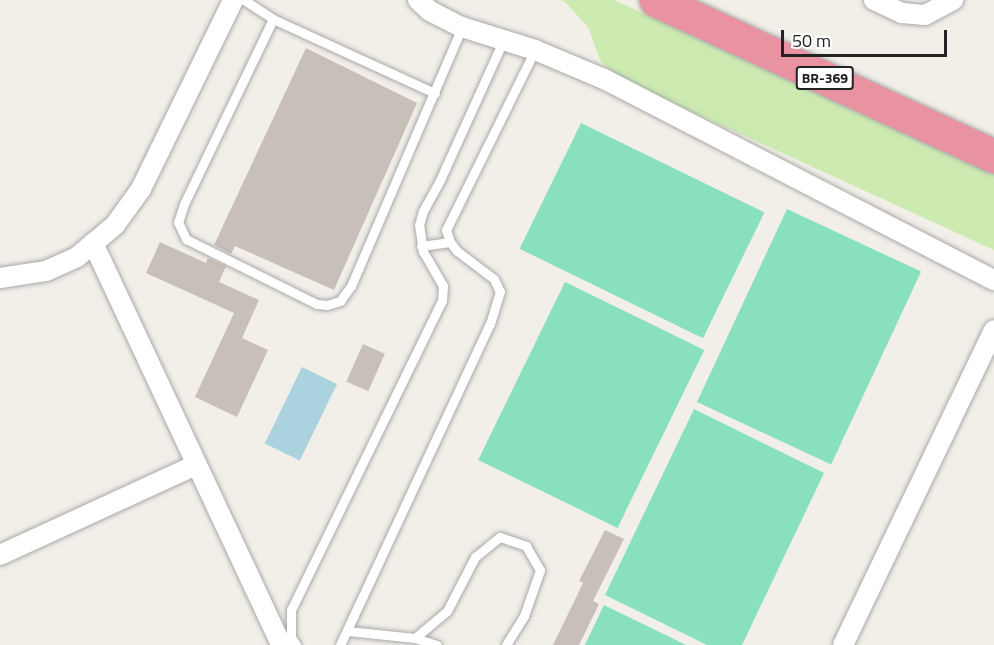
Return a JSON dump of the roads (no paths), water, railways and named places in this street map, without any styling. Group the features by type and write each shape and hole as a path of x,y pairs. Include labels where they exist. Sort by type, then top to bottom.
{"highway":[{"name":"BR-369","path":"656,0 994,156"}],"street":[{"path":"0,278 46,271 77,257 115,225 141,189 233,0"},
{"path":"418,0 430,11 462,27 535,50 604,79 994,280"},
{"path":"874,0 902,13 925,15 953,0"},
{"path":"93,243 281,645"},
{"path":"843,645 994,330"},
{"path":"0,555 196,465"}],"lane":[{"path":"244,0 273,19 435,93"},
{"path":"273,19 184,204 178,222 186,239 317,304 327,305 340,301 351,286 462,27"},
{"path":"296,645 291,637 291,610 442,301 442,286 421,246 418,225 502,41"},
{"path":"340,645 490,324 500,292 494,279 457,251 450,242 446,230 535,50"},
{"path":"421,246 450,242"},
{"path":"416,638 447,611 475,557 500,537 526,546 540,570 524,616 507,645"},
{"path":"348,631 416,638 437,645"}],"water":[{"path":"302,367 337,384 300,460 265,443"}]}
